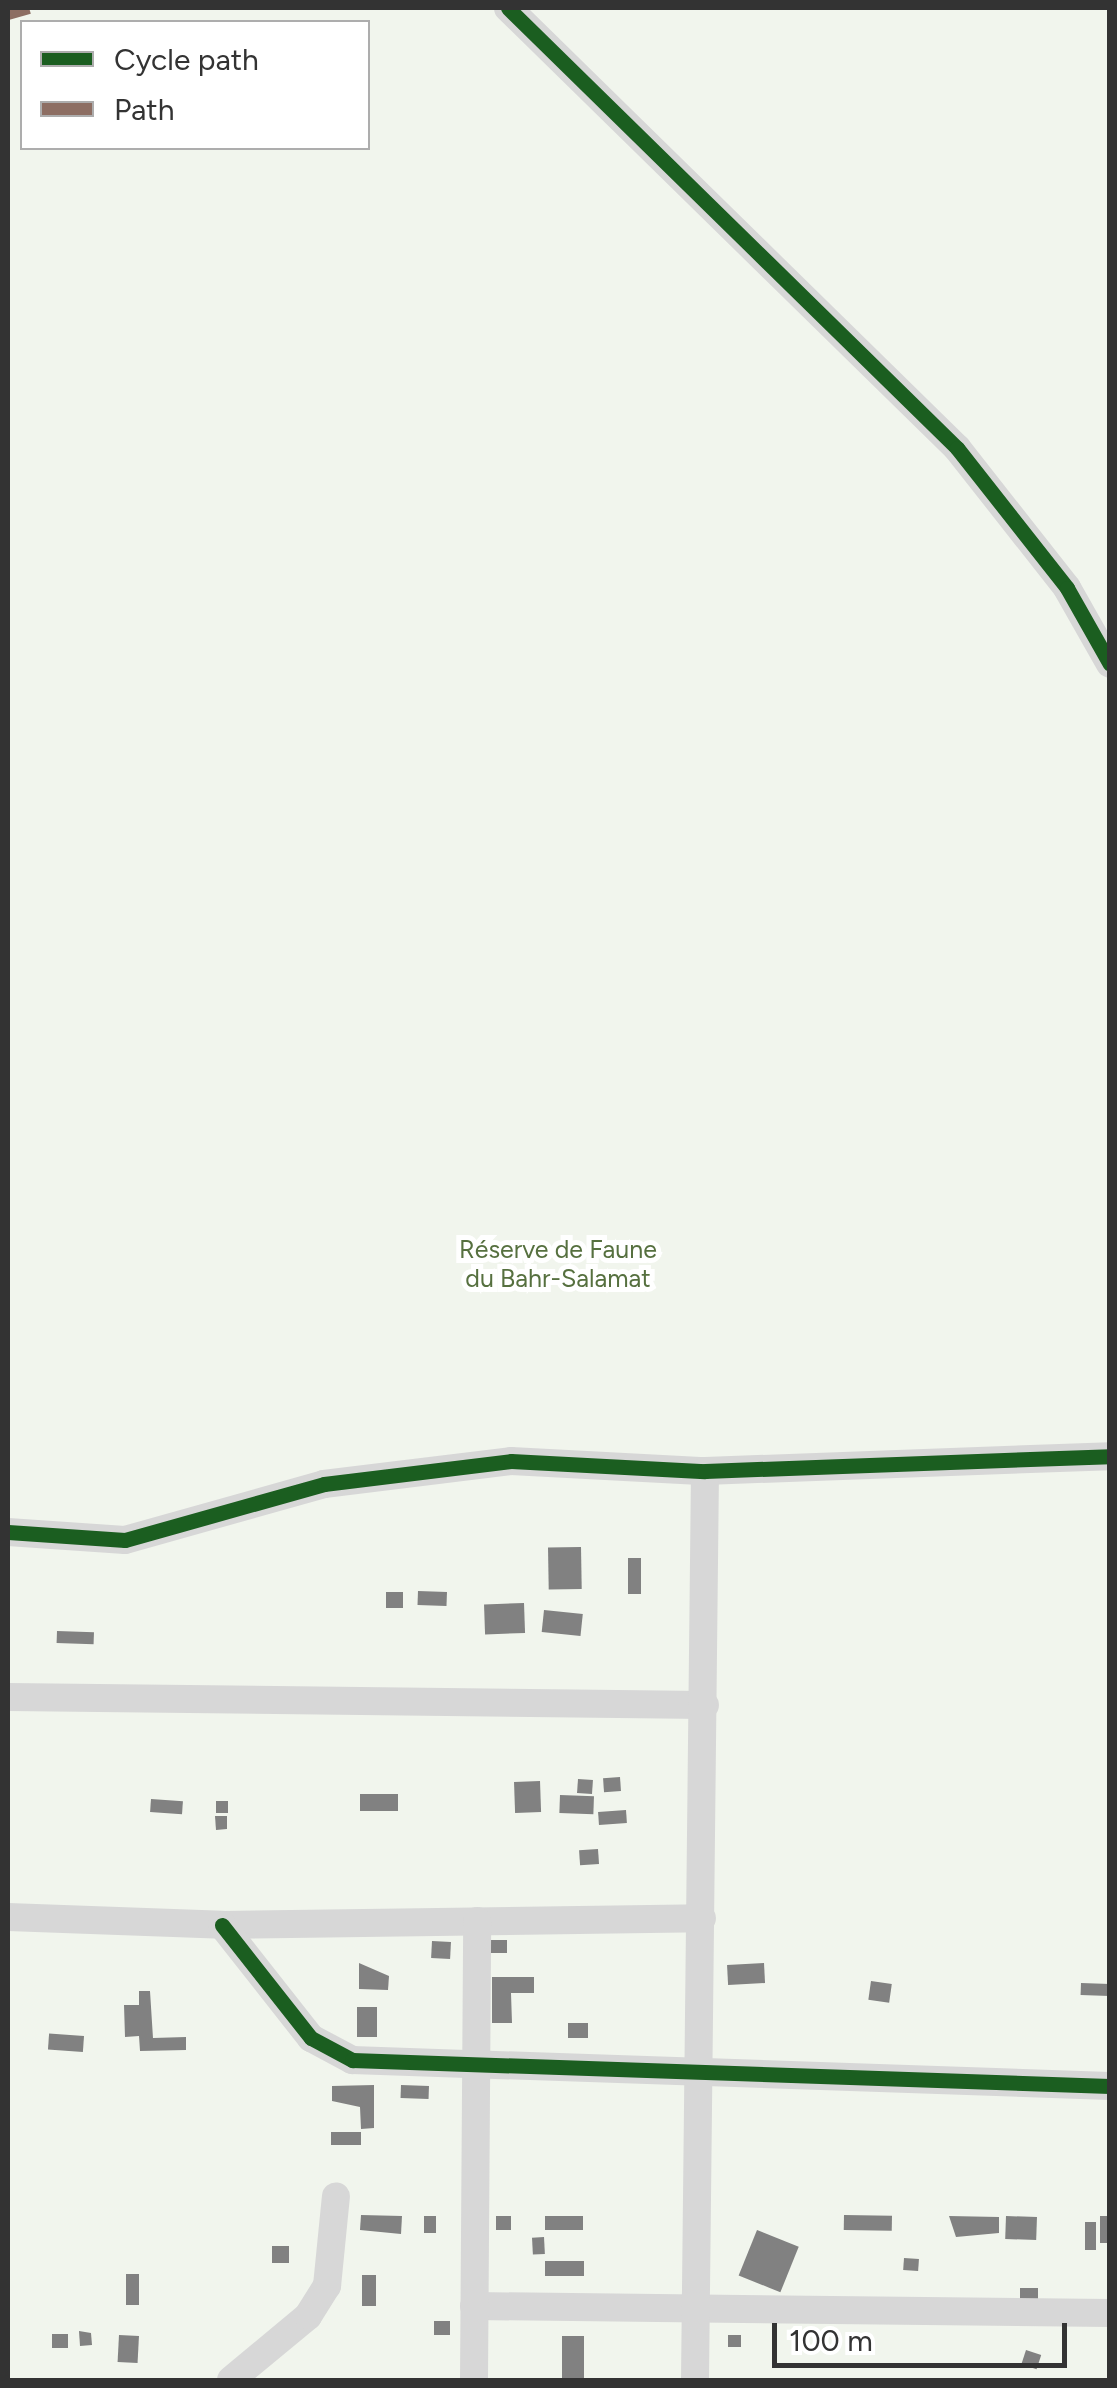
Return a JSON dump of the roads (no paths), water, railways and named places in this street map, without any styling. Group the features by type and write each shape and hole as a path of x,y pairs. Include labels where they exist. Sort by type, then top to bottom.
{"street":[{"path":"508,8 957,448 1067,588 1110,664"},
{"path":"8,1532 125,1540 324,1484 511,1461 705,1471 1110,1456"},
{"path":"695,2380 705,1471"},
{"path":"8,1697 705,1705"},
{"path":"8,1918 222,1924 702,1918"},
{"path":"474,2380 477,1921"},
{"path":"222,1924 327,2052 478,2072 1110,2086"},
{"path":"231,2380 308,2316 327,2286 336,2196"},
{"path":"474,2306 1110,2313"}],"park label":[{"name":"Réserve de Faune du Bahr-Salamat","path":"558,1264"}]}
